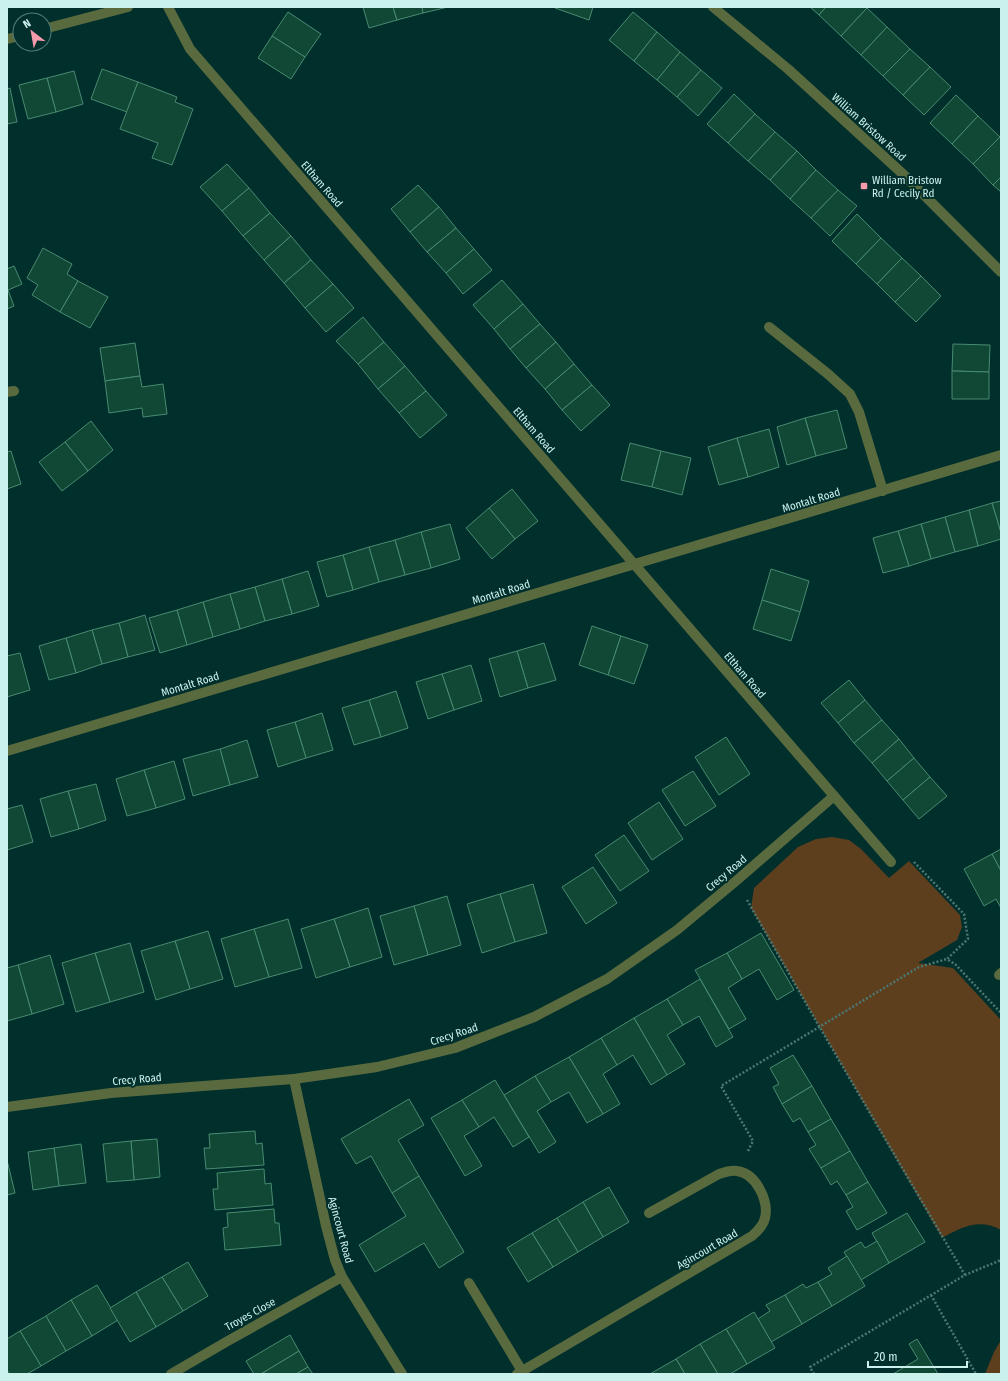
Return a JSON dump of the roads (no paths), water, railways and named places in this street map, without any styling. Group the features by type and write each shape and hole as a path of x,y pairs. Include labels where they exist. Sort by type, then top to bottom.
{"street":[{"path":"52,28 128,7"},
{"name":"Eltham Road","path":"168,7 190,49 891,862"},
{"name":"William Bristow Road","path":"713,7 788,69 904,175 1001,272"},
{"path":"769,327 828,374 850,394 859,412 883,490"},
{"name":"Montalt Road","path":"7,751 1001,456"},
{"name":"Crecy Road","path":"7,1107 112,1093 294,1079 377,1067 455,1048 534,1017 608,979 677,930 834,796"},
{"name":"Agincourt Road","path":"294,1079 326,1226 335,1260 342,1277 402,1374"},
{"name":"Agincourt Road","path":"519,1373 752,1236 761,1228 765,1218 766,1208 764,1198 753,1180 746,1174 738,1171 728,1171 719,1174 649,1213"},
{"name":"Troyes Close","path":"171,1374 342,1277"},
{"path":"469,1283 519,1373"}],"place":[{"name":"William Bristow Rd / Cecily Rd","path":"864,186"}]}
